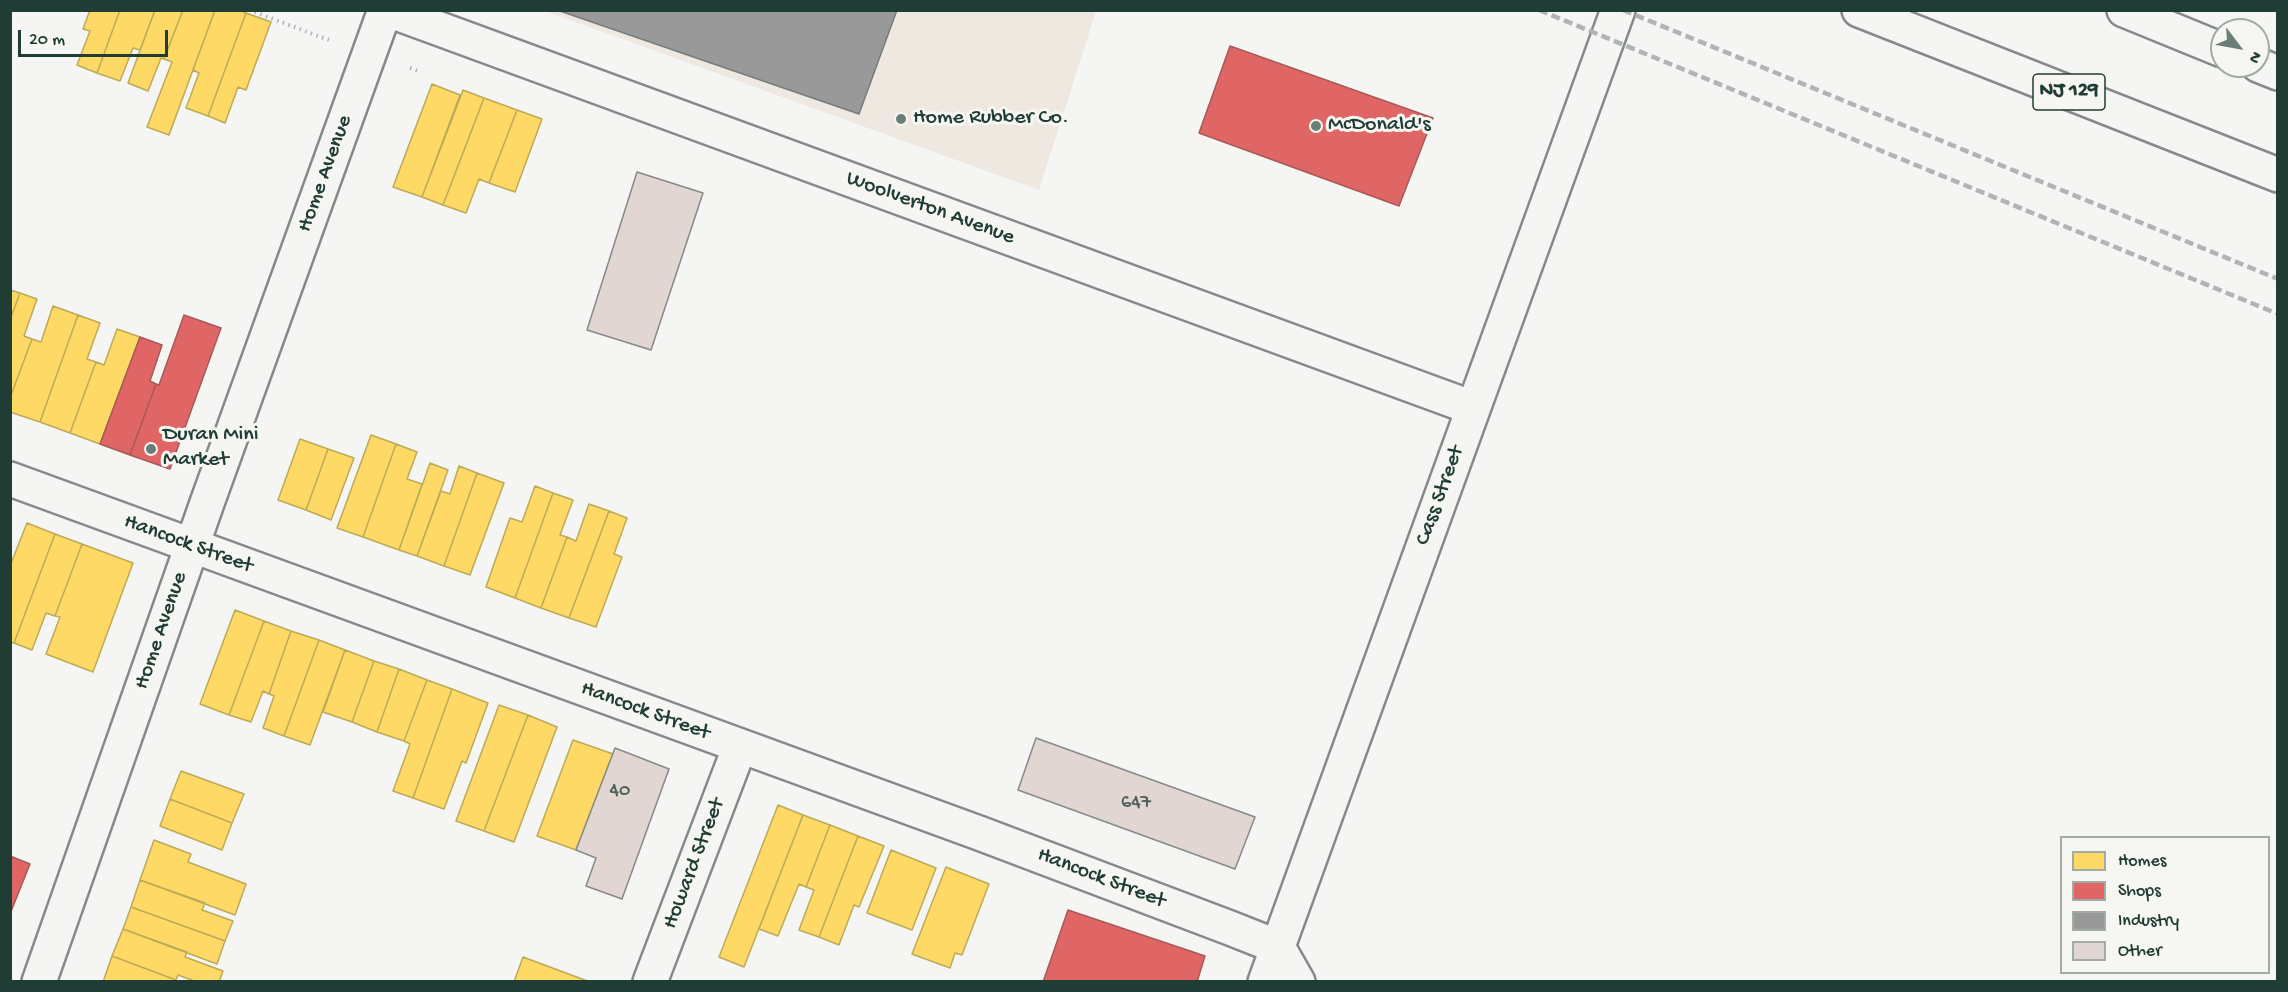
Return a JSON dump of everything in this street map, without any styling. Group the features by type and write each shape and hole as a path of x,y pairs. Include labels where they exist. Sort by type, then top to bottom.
{"main road":[{"name":"Woolverton Avenue","path":"386,10 1473,408"},
{"name":"Home Avenue","path":"39,981 192,547 386,10"},
{"name":"Cass Street","path":"1265,981 1618,10"},
{"name":"NJ 129","path":"1860,10 2277,175"},
{"path":"2124,10 2210,45"},
{"name":"Hancock Street","path":"10,479 979,833 1278,947"},
{"name":"Howard Street","path":"650,981 740,746"},
{"path":"1278,947 1298,981"}],"shaded area":[{"path":"545,11 1096,11 1039,190"}],"building: Homes":[{"path":"90,10 120,10 97,73 77,65 90,31 83,29"},
{"path":"120,10 155,10 140,50 133,48 120,81 97,73"},
{"path":"155,10 183,10 164,59 161,58 148,91 128,83"},
{"path":"183,10 215,10 169,135 147,127 172,62 164,59"},
{"path":"215,10 239,10 246,13 208,116 186,108 199,73 193,70"},
{"path":"246,13 271,22 246,90 238,87 225,123 208,116"},
{"path":"432,84 460,95 422,197 393,187"},
{"path":"463,90 484,98 443,205 422,197"},
{"path":"484,98 517,110 489,183 479,179 466,213 443,205"},
{"path":"517,110 542,119 515,192 489,183"},
{"path":"10,290 20,293 10,320"},
{"path":"20,293 37,299 24,336 32,339 10,398 10,320"},
{"path":"53,306 78,315 40,422 10,412 10,398 32,339 41,342"},
{"path":"78,315 100,323 87,359 96,362 70,433 40,422"},
{"path":"117,329 140,337 100,444 70,433 96,362 104,365"},
{"path":"371,435 396,444 363,537 337,528"},
{"path":"300,439 328,449 306,510 278,500"},
{"path":"396,444 417,452 407,479 422,484 399,550 363,537"},
{"path":"328,449 354,458 331,520 306,510"},
{"path":"430,463 448,470 417,556 399,550"},
{"path":"459,466 477,473 444,566 417,556 441,491 450,494"},
{"path":"477,473 504,483 470,575 444,566"},
{"path":"535,486 553,493 515,598 486,587 510,518 522,522"},
{"path":"553,493 573,500 560,535 567,537 541,608 515,598"},
{"path":"589,504 609,511 569,618 541,608 567,537 576,541"},
{"path":"609,511 627,518 614,554 622,557 596,627 569,618"},
{"path":"27,523 55,534 14,643 10,642 10,566"},
{"path":"55,534 82,544 55,616 46,613 32,650 14,643"},
{"path":"82,544 133,563 93,672 46,654 60,617 55,616"},
{"path":"235,610 264,621 229,715 200,704"},
{"path":"264,621 291,631 269,694 263,691 251,722 229,715"},
{"path":"291,631 319,640 284,736 263,728 274,696 269,694"},
{"path":"319,640 345,650 310,745 284,736"},
{"path":"345,650 374,661 352,722 323,712"},
{"path":"374,661 399,669 377,732 352,722"},
{"path":"399,669 427,680 404,741 377,732"},
{"path":"427,680 452,689 413,798 393,791 410,744 404,741"},
{"path":"452,689 488,703 466,763 462,761 444,809 413,798"},
{"path":"499,705 528,715 484,831 456,821"},
{"path":"528,715 557,727 514,842 484,831"},
{"path":"573,740 613,754 576,850 537,836"},
{"path":"181,771 244,794 232,823 170,799"},
{"path":"170,799 232,823 222,850 160,826"},
{"path":"778,805 803,815 744,967 719,957"},
{"path":"803,815 830,825 806,887 799,884 778,936 759,929"},
{"path":"830,825 858,836 819,937 799,930 814,890 806,887"},
{"path":"858,836 884,846 859,907 854,905 839,945 819,937"},
{"path":"154,840 191,854 188,862 246,884 235,915 140,880"},
{"path":"891,850 936,868 912,930 867,913"},
{"path":"946,867 989,884 962,955 955,953 950,968 912,954"},
{"path":"140,880 205,903 202,910 233,921 225,941 131,907"},
{"path":"131,907 225,941 217,964 123,929"},
{"path":"123,929 187,952 185,957 223,971 219,982 197,982 178,975 176,980 112,956"},
{"path":"112,956 176,980 176,982 103,982"},
{"path":"523,957 590,982 514,982"}],"building: Shops":[{"name":"McDonald's","path":"1230,46 1433,118 1399,206 1199,133"},
{"path":"184,315 221,328 170,469 130,455 156,384 159,385"},
{"path":"140,337 162,345 150,381 156,384 130,455 100,444"},
{"path":"10,856 30,864 10,914"},
{"path":"1068,910 1205,956 1197,982 1043,982"}],"building: Industry":[{"path":"557,10 897,10 859,114"}],"building: Other":[{"path":"637,172 703,193 651,350 587,330"},
{"path":"1036,738 1255,817 1235,869 1018,790"},
{"path":"615,748 669,769 622,899 586,886 596,858 576,850"}],"railway":[{"path":"1539,10 2278,314"},
{"path":"1623,10 2278,279"}],"place":[{"name":"Home Rubber Co.","path":"901,119"},
{"name":"McDonald's","path":"1316,126"},
{"name":"Duran Mini Market","path":"151,449"}]}
